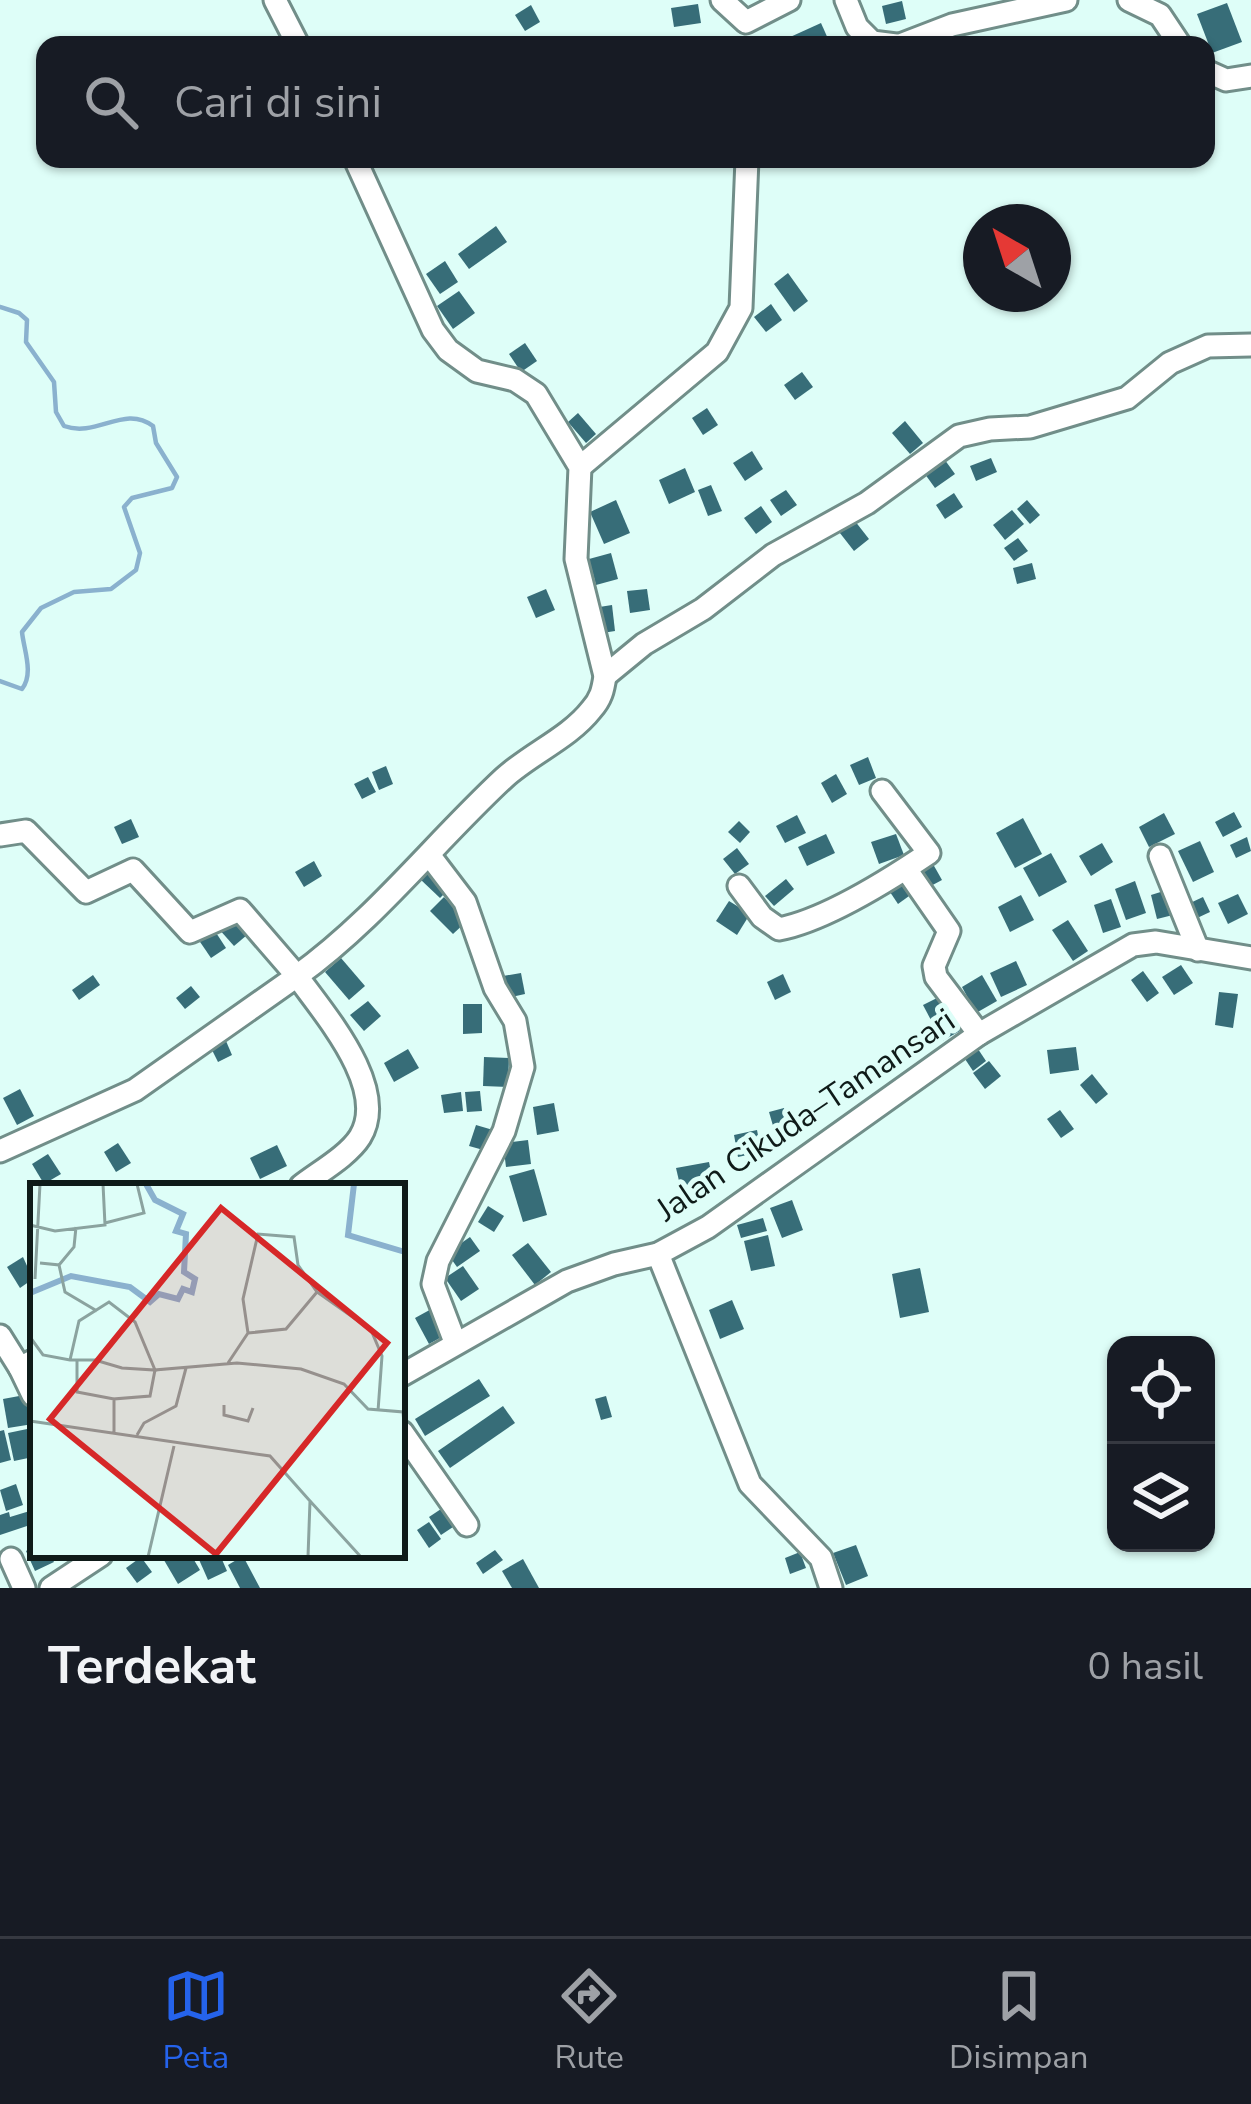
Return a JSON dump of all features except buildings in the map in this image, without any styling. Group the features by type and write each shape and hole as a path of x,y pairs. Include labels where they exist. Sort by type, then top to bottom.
{"street":[{"path":"275,0 293,36"},
{"path":"722,0 746,22 752,36"},
{"path":"746,22 789,0"},
{"path":"847,0 857,27 866,36"},
{"path":"922,36 1066,0"},
{"path":"1129,0 1160,15 1174,36"},
{"path":"1215,75 1226,80 1251,76"},
{"path":"0,1151 135,1090 326,955 505,777 589,714 602,695 604,676 576,559 580,467 536,394 515,380 477,371 448,350 433,329 359,168"},
{"path":"580,467 718,352 741,308 747,168"},
{"path":"604,676 773,555 867,503 959,436 1030,427 1126,398 1170,363 1208,346 1251,345"},
{"path":"739,886 762,917 778,929 824,913 906,869 929,853 882,791"},
{"path":"0,835 26,831 86,892 133,870 190,932 240,910 297,976 362,1076 368,1118 358,1141 306,1183"},
{"path":"430,856 465,902 494,988 515,1022 523,1067 504,1131 438,1261 433,1284 455,1342"},
{"path":"1160,856 1198,950"},
{"path":"906,869 949,931 934,966 935,977 979,1034"},
{"name":"Jalan Cikuda–Tamansari","path":"405,1374 567,1281 658,1254 708,1227 979,1034 1133,945 1156,942 1251,958"},
{"path":"658,1254 751,1484 821,1558 831,1588"},
{"path":"0,1336 27,1364"},
{"path":"405,1436 467,1525"},
{"path":"51,1588 96,1558"},
{"path":"11,1559 24,1588"}],"waterway":[{"path":"0,307 27,320 26,342 54,382 56,412 64,426 76,429 121,419 142,420 153,426 156,443 177,477 172,488 132,498 124,507 140,553 136,570 111,589 74,592 41,608 22,632 26,683 22,689 0,681"}]}
